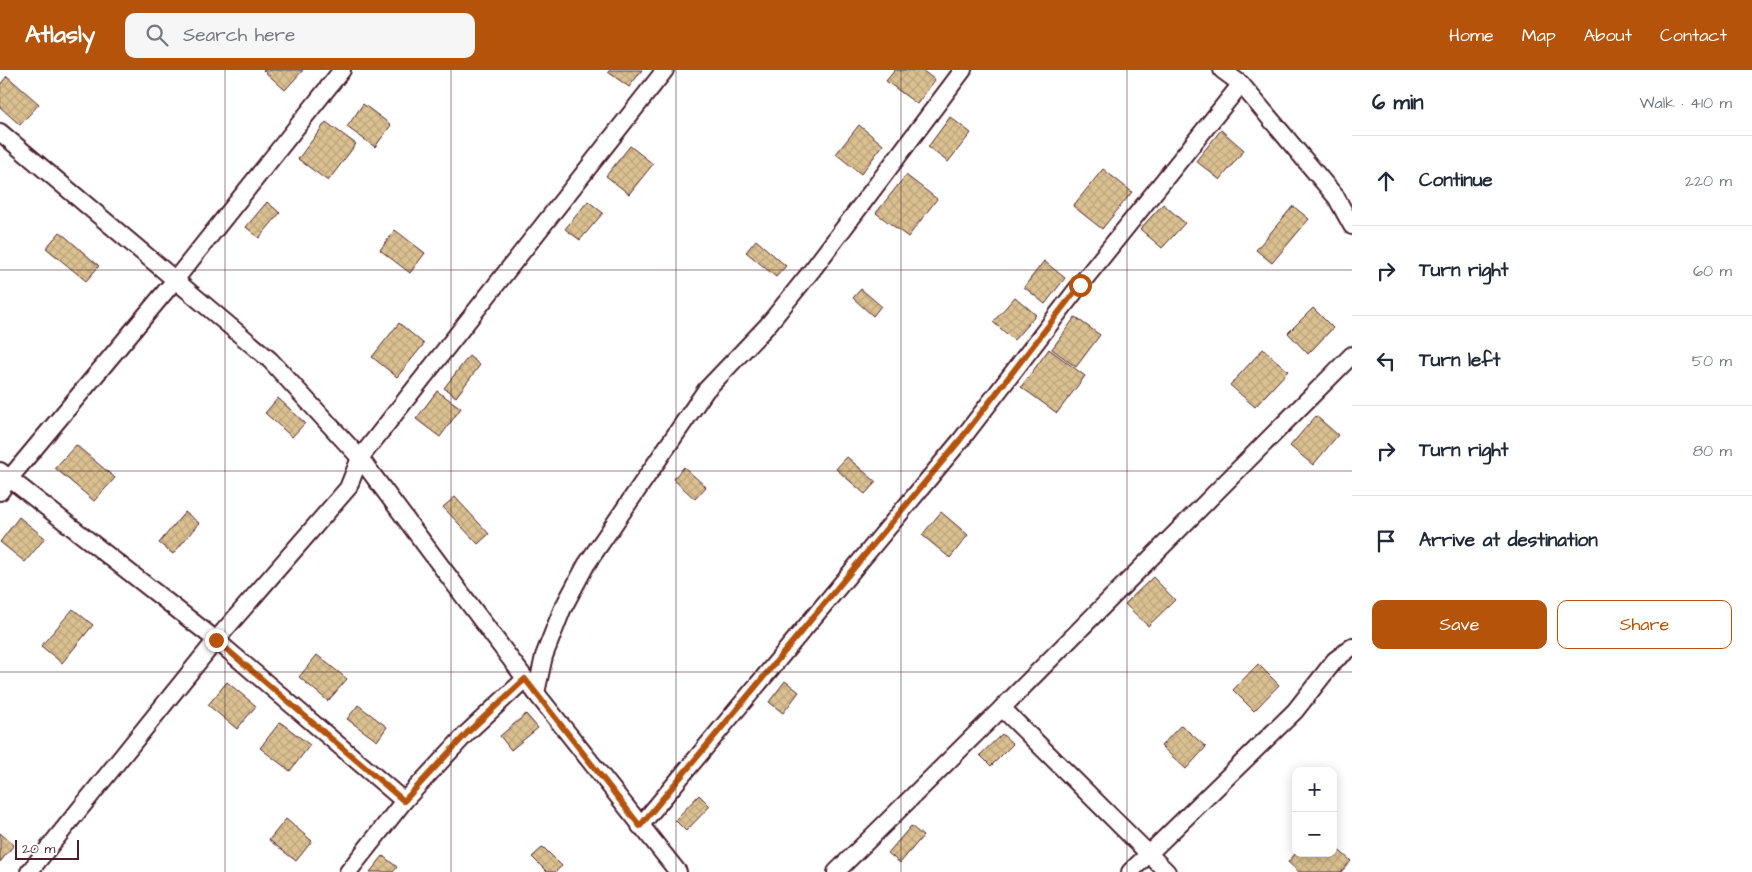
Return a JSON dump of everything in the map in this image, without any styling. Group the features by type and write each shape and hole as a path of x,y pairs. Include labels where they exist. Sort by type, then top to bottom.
{"street":[{"path":"342,70 175,280 3,481 216,640 404,801"},
{"path":"29,872 216,640 348,488 360,458 665,70"},
{"path":"536,693 544,656 554,629 586,565 700,398 767,326 813,269 963,70"},
{"path":"1222,70 1241,84 1336,197 1352,226"},
{"path":"640,826 960,440 1080,285 1241,84"},
{"path":"0,132 270,360 360,458 525,679 678,872"},
{"path":"836,872 1002,708 1352,355"},
{"path":"1130,872 1294,711 1336,660 1352,647"},
{"path":"348,872 404,801 467,733 525,679"},
{"path":"1002,708 1166,872"}],"building":[{"path":"263,70 303,70 285,90"},
{"path":"610,70 642,70 629,87 608,72"},
{"path":"895,70 922,70 935,80 917,104 886,81"},
{"path":"7,76 39,104 20,125 0,107 0,85"},
{"path":"363,104 391,125 375,147 347,127"},
{"path":"950,117 971,133 948,162 928,147"},
{"path":"326,122 356,144 328,181 298,159"},
{"path":"859,125 883,145 861,174 836,154"},
{"path":"1221,130 1244,150 1220,180 1196,161"},
{"path":"630,146 653,164 629,194 606,176"},
{"path":"1103,169 1132,192 1102,229 1073,206"},
{"path":"906,175 937,199 908,237 876,213"},
{"path":"588,201 603,213 580,240 565,229"},
{"path":"267,202 280,213 259,238 246,227"},
{"path":"1163,204 1185,223 1162,248 1140,229"},
{"path":"1293,206 1309,219 1272,263 1256,250"},
{"path":"395,230 425,253 410,273 380,250"},
{"path":"60,232 99,266 86,281 46,248"},
{"path":"756,240 786,266 776,277 746,252"},
{"path":"1044,261 1065,278 1045,304 1024,287"},
{"path":"861,289 881,306 873,316 853,298"},
{"path":"1015,297 1036,315 1014,340 993,322"},
{"path":"1313,308 1333,328 1308,354 1288,333"},
{"path":"1075,317 1100,335 1076,367 1052,349"},
{"path":"399,323 424,344 397,377 372,357"},
{"path":"1049,349 1085,376 1057,413 1021,387"},
{"path":"1263,349 1288,371 1255,407 1230,385"},
{"path":"469,356 480,365 456,397 444,388"},
{"path":"437,391 461,408 440,437 416,419"},
{"path":"278,398 305,423 292,437 265,413"},
{"path":"1316,416 1338,435 1313,465 1290,446"},
{"path":"76,445 115,478 94,501 55,468"},
{"path":"847,457 876,482 865,494 836,469"},
{"path":"684,467 706,487 695,499 673,479"},
{"path":"455,497 489,534 478,544 443,507"},
{"path":"185,512 199,523 173,554 159,543"},
{"path":"941,512 968,535 950,558 922,535"},
{"path":"19,517 45,538 25,562 0,542"},
{"path":"1153,577 1175,600 1148,626 1125,604"},
{"path":"73,609 93,625 62,663 41,646"},
{"path":"317,655 347,679 328,701 299,677"},
{"path":"1258,664 1279,685 1254,711 1233,690"},
{"path":"785,681 799,692 783,713 769,702"},
{"path":"227,682 256,706 237,729 208,705"},
{"path":"358,705 387,727 377,741 347,719"},
{"path":"526,714 538,728 511,750 500,736"},
{"path":"280,722 310,745 290,771 260,748"},
{"path":"1181,725 1206,747 1186,769 1161,746"},
{"path":"1002,734 1013,744 991,766 980,755"},
{"path":"699,795 710,806 686,831 675,820"},
{"path":"286,819 312,841 296,861 269,840"},
{"path":"911,826 923,836 900,863 888,853"},
{"path":"0,833 14,845 0,862"},
{"path":"543,847 562,866 555,872 547,872 532,857"},
{"path":"1337,849 1351,861 1341,872 1299,872 1288,862 1292,857 1337,857"},
{"path":"383,856 397,867 393,872 370,872"}],"route":[{"path":"216,640 404,801 467,733 525,679 640,826 960,440 1080,285"}]}
